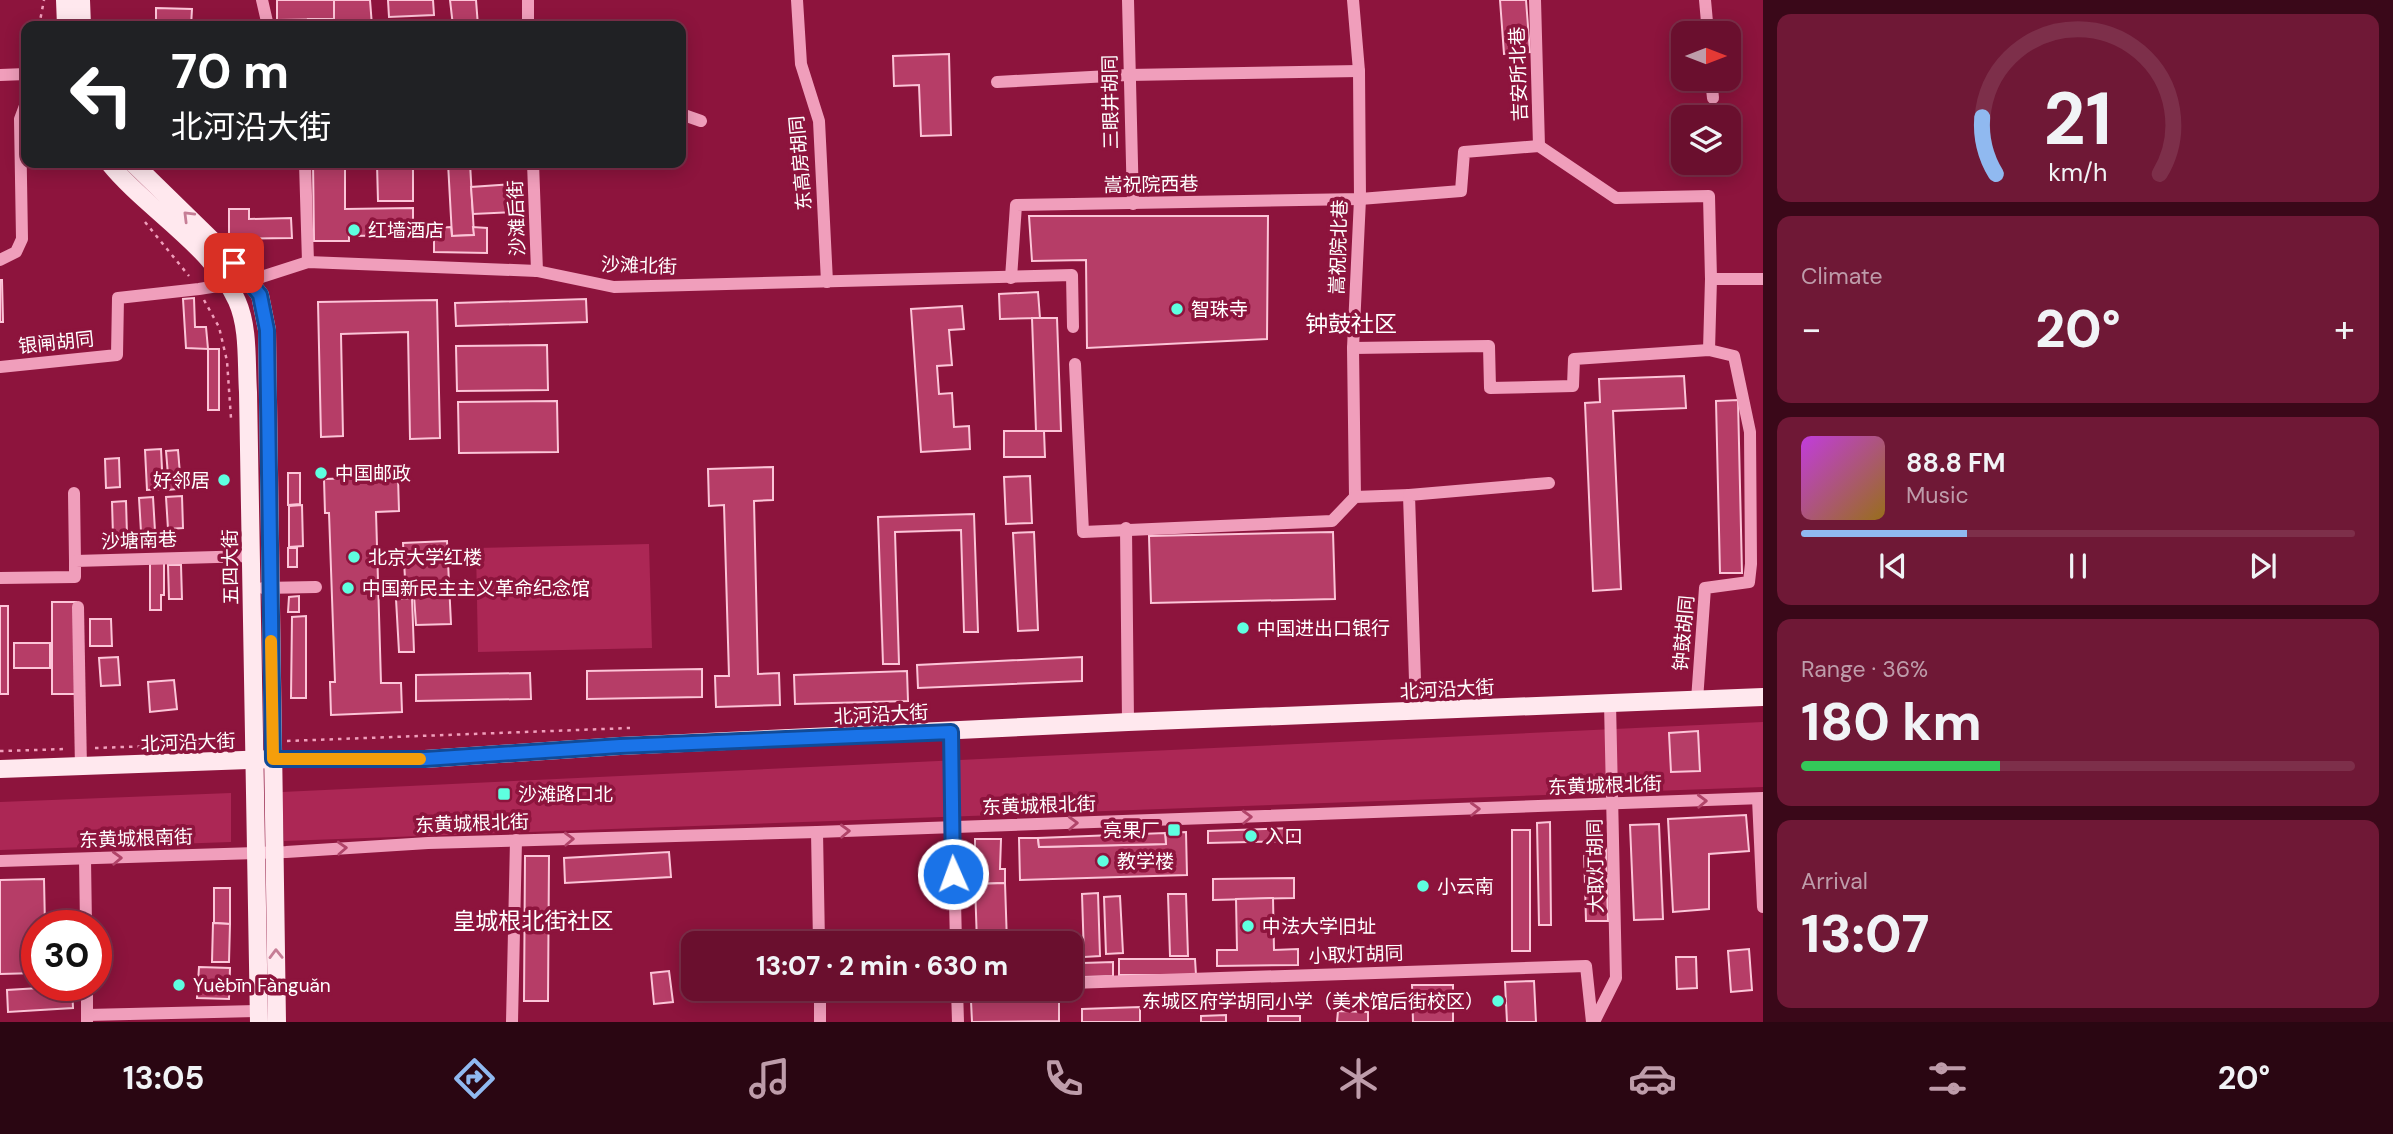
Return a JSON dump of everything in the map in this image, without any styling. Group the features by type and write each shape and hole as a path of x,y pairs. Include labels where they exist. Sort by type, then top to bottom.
{"main road":[{"path":"65,0 66,21"},
{"path":"81,0 82,21"},
{"name":"五四大街","path":"114,168 211,263 229,285 242,318 246,348 252,588 264,760 256,828 265,852 277,1022"},
{"name":"五四大街","path":"138,168 218,246 249,281 260,295 267,330 271,588 258,1016"},
{"name":"北河沿大街","path":"0,769 264,760 425,759 620,746 1128,722 1763,697"}],"street":[{"path":"262,0 267,21"},
{"path":"528,0 528,21"},
{"name":"东高房胡同","path":"797,0 801,64 819,121 827,282"},
{"name":"三眼井胡同","path":"1128,0 1133,204"},
{"name":"嵩祝院北巷","path":"1353,0 1359,71 1360,199 1353,348 1355,497"},
{"name":"吉安所北巷","path":"1535,0 1539,146"},
{"path":"1706,0 1707,21"},
{"path":"997,82 1128,75 1359,71"},
{"path":"0,75 21,74"},
{"path":"1712,91 1713,98"},
{"path":"0,260 16,252 22,239 21,116"},
{"path":"686,116 701,121"},
{"path":"1539,146 1616,198 1709,196 1709,350"},
{"name":"嵩祝院西巷","path":"1011,278 1016,205 1360,199 1461,191 1464,152 1539,146"},
{"path":"305,168 308,262"},
{"name":"沙滩后街","path":"533,168 537,271"},
{"name":"沙滩北街","path":"229,285 308,262 537,271 614,287 1072,275 1073,327"},
{"path":"1711,279 1763,279"},
{"name":"银闸胡同","path":"0,367 117,355 118,298 229,285"},
{"path":"1353,348 1489,346 1490,388 1573,386 1574,359 1709,350 1734,356 1757,431 1757,564"},
{"path":"1075,364 1083,532 1332,521 1355,497 1549,483"},
{"path":"74,494 75,561"},
{"path":"1409,495 1416,711"},
{"path":"1126,528 1128,722"},
{"name":"沙塘南巷","path":"0,579 75,577 75,561 252,556"},
{"name":"钟鼓胡同","path":"1698,700 1705,588 1749,582 1757,564"},
{"path":"252,588 316,587"},
{"path":"78,607 81,768"},
{"name":"大取灯胡同","path":"1593,1022 1616,978 1610,704"},
{"path":"951,732 956,931"},
{"path":"1761,798 1763,907"},
{"name":"东黄城根北街","path":"265,852 516,840 817,832 1761,798"},
{"path":"817,832 819,931"},
{"path":"512,1022 516,840"},
{"name":"东黄城根南街","path":"0,861 265,852"},
{"path":"85,859 86,910"},
{"name":"小取灯胡同","path":"1083,983 1586,966 1593,1022"},
{"path":"87,1001 87,1019 258,1016"},
{"path":"820,1001 820,1022"},
{"path":"957,1001 958,1022"}],"path":[{"path":"40,21 44,0"},
{"path":"144,222 199,289 219,327 227,361 232,428"}],"shaded area":[{"path":"649,544 652,648 478,652 476,548"},
{"path":"1763,722 1763,787 284,841 282,792"},
{"path":"231,793 231,842 0,850 0,802"}],"building":[{"path":"277,0 334,0 334,19 277,20"},
{"path":"334,0 370,0 372,21 308,19 334,19"},
{"path":"388,0 433,0 434,15 389,17"},
{"path":"450,0 476,0 478,21 452,21"},
{"path":"1500,0 1526,0 1530,52 1504,54"},
{"path":"156,8 192,9 191,21 156,21"},
{"path":"949,54 951,135 921,136 919,85 894,86 893,56"},
{"path":"313,168 345,168 345,209 413,208 413,235 349,236 349,241 314,241"},
{"path":"377,168 413,168 413,201 378,201"},
{"path":"448,168 470,168 474,235 452,236"},
{"path":"513,184 514,212 473,214 471,187"},
{"path":"229,209 249,209 249,219 291,218 292,238 229,239"},
{"name":"智珠寺","path":"1029,216 1268,216 1267,339 1087,348 1086,260 1032,261"},
{"path":"451,227 452,236 474,235 473,227 487,228 487,253 434,252 434,228"},
{"path":"2,280 3,322 0,322"},
{"path":"1038,292 1040,318 1000,319 999,294"},
{"path":"194,298 195,327 206,327 208,349 186,348 183,299"},
{"path":"586,299 587,322 456,326 455,303"},
{"path":"437,300 440,438 410,439 408,332 341,334 343,436 321,437 318,302"},
{"path":"962,306 964,329 949,330 952,365 937,366 939,394 952,393 954,427 969,426 970,449 921,452 911,309"},
{"path":"1032,318 1057,318 1061,431 1036,431"},
{"path":"547,345 548,390 457,391 456,346"},
{"path":"208,349 219,349 219,410 208,410"},
{"path":"1684,376 1686,408 1613,411 1621,589 1593,591 1585,403 1600,402 1599,379"},
{"path":"1738,400 1742,573 1720,573 1716,401"},
{"path":"557,401 558,452 459,453 458,402"},
{"path":"1004,431 1044,431 1045,457 1004,457"},
{"path":"161,449 163,489 147,490 145,450"},
{"path":"178,450 180,474 168,475 166,451"},
{"path":"119,458 120,487 106,488 105,459"},
{"path":"773,467 773,500 754,501 758,674 779,673 780,705 716,707 715,676 729,676 724,505 709,506 708,469"},
{"path":"288,473 300,473 300,504 288,505"},
{"path":"1030,476 1032,523 1006,524 1004,477"},
{"path":"186,477 187,488 168,490 167,479"},
{"name":"北京大学红楼","path":"398,477 399,511 376,512 381,683 401,683 402,712 331,715 330,682 335,682 329,513 325,513 324,479"},
{"path":"182,496 183,528 168,529 166,497"},
{"path":"153,497 155,531 141,532 139,498"},
{"path":"126,501 127,535 113,536 112,502"},
{"path":"302,505 303,546 289,547 289,506"},
{"path":"974,514 978,632 964,632 961,530 895,532 899,664 883,664 878,517"},
{"path":"1034,532 1038,630 1018,631 1013,533"},
{"path":"1333,532 1335,599 1151,603 1149,536"},
{"path":"447,541 451,624 416,625 414,595 406,596 403,543"},
{"path":"288,548 297,548 297,567 288,567"},
{"path":"150,563 164,563 161,610 150,610"},
{"path":"168,565 181,565 182,599 169,599"},
{"path":"299,596 299,612 288,612 289,597"},
{"path":"412,598 414,652 399,652 396,599"},
{"path":"52,602 76,602 76,694 52,694"},
{"path":"0,606 8,606 8,694 0,694"},
{"path":"306,616 306,698 291,698 292,617"},
{"path":"90,619 111,619 112,646 90,646"},
{"path":"14,643 50,643 50,668 14,668"},
{"path":"118,657 120,685 101,686 99,658"},
{"path":"1082,657 1082,681 918,688 917,665"},
{"path":"702,669 702,697 587,699 587,671"},
{"path":"907,671 908,701 795,704 794,675"},
{"path":"530,673 531,699 416,701 416,675"},
{"path":"174,680 177,709 150,712 148,682"},
{"path":"1698,731 1700,771 1671,772 1669,733"},
{"path":"1746,815 1749,851 1709,854 1709,909 1673,912 1668,819"},
{"path":"1550,822 1551,925 1539,925 1537,823"},
{"path":"1659,824 1663,919 1634,920 1630,825"},
{"name":"入口","path":"1293,828 1293,841 1208,843 1208,831"},
{"path":"1512,830 1530,830 1530,951 1512,951"},
{"name":"教学楼","path":"1186,832 1187,875 1020,880 1019,838 1038,838 1039,847 1166,844 1165,833"},
{"path":"1165,833 1166,844 1039,847 1038,838"},
{"path":"975,839 1001,839 1000,869 1005,869 1005,883 975,884"},
{"path":"1606,848 1608,921 1586,921 1584,849"},
{"path":"669,852 671,877 565,883 564,858"},
{"path":"525,856 549,856 548,1001 524,1001"},
{"path":"1294,878 1294,898 1213,900 1213,879"},
{"path":"44,879 45,910 21,910 21,973 0,974 0,880"},
{"path":"1005,883 1007,931 977,931 975,884"},
{"path":"214,888 230,888 230,924 214,923"},
{"path":"1098,893 1100,956 1084,957 1082,894"},
{"path":"1168,894 1186,894 1188,956 1170,956"},
{"path":"1120,896 1123,953 1106,954 1104,897"},
{"path":"1273,898 1274,950 1298,949 1298,965 1217,966 1217,950 1237,950 1236,899"},
{"path":"213,923 230,924 229,962 212,962"},
{"path":"1749,949 1752,990 1731,992 1728,951"},
{"path":"1676,957 1696,957 1697,988 1677,989"},
{"path":"1119,959 1195,959 1196,975 1119,975"},
{"path":"1113,962 1113,976 1083,977 1083,963"},
{"path":"199,967 230,968 229,999 197,998"},
{"path":"669,971 673,1002 654,1004 651,973"},
{"path":"1534,981 1536,1022 1507,1022 1505,982"},
{"path":"1412,985 1453,985 1453,1022 1413,1022"},
{"path":"21,989 21,1001 73,1001 73,1008 8,1012 7,990"},
{"path":"971,1001 1059,1001 1059,1021 972,1022"},
{"path":"1140,1007 1140,1022 1082,1022 1082,1009"},
{"path":"1338,1011 1368,1012 1368,1022 1337,1022"},
{"path":"1226,1015 1226,1022 1201,1022 1201,1016"},
{"path":"1268,1016 1300,1016 1300,1022 1268,1022"}],"slow traffic":[{"path":"271,641 273,759 420,759"}],"place":[{"name":"红墙酒店","path":"354,230"},
{"name":"智珠寺","path":"1177,309"},
{"name":"中国邮政","path":"321,473"},
{"name":"好邻居","path":"224,480"},
{"name":"北京大学红楼","path":"354,557"},
{"name":"中国新民主主义革命纪念馆","path":"348,588"},
{"name":"中国进出口银行","path":"1243,628"},
{"name":"沙滩路口北","path":"504,794"},
{"name":"亮果厂","path":"1174,830"},
{"name":"入口","path":"1251,836"},
{"name":"教学楼","path":"1103,861"},
{"name":"小云南","path":"1423,886"},
{"name":"中法大学旧址","path":"1248,926"},
{"name":"Yuèbīn Fànguǎn","path":"179,985"},
{"name":"东城区府学胡同小学（美术馆后街校区）","path":"1498,1001"}],"district":[{"name":"钟鼓社区","path":"1351,324"},
{"name":"皇城根北街社区","path":"533,921"}],"route":[{"path":"234,263 260,295 267,330 273,759 425,759 620,746 951,732 953,874"}]}
